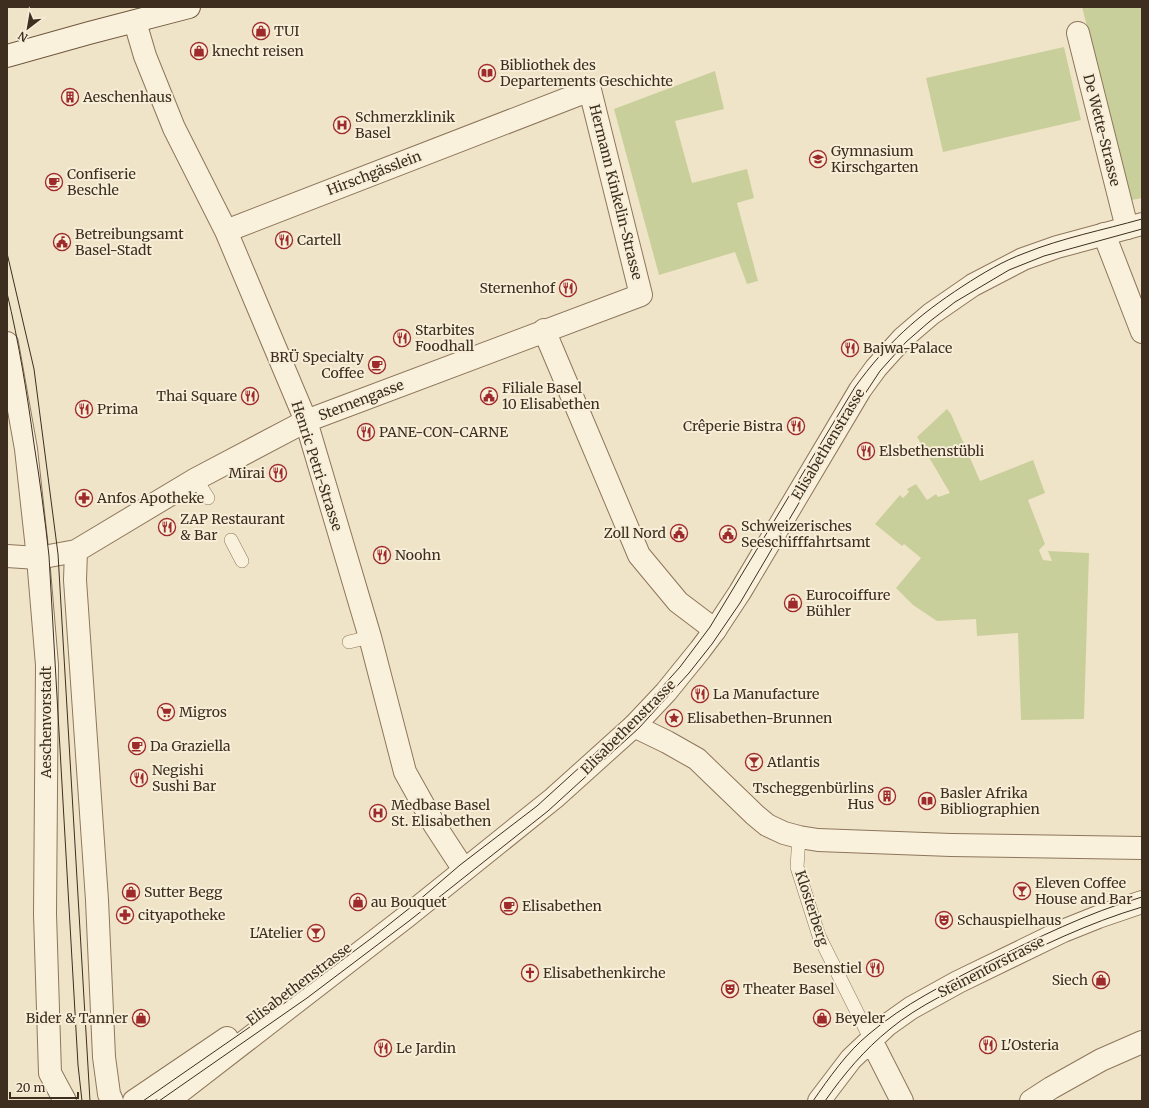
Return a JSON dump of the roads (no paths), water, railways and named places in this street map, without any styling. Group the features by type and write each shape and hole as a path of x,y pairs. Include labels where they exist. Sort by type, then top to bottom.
{"street":[{"path":"7,56 189,7"},
{"name":"Henric Petri-Strasse","path":"135,22 145,56 174,128 226,231 306,421 360,639 405,772 434,824 464,870"},
{"name":"De Wette-Strasse","path":"1078,33 1134,226"},
{"name":"Hirschgässlein","path":"226,231 590,90"},
{"name":"Hermann Kinkelin-Strasse","path":"590,90 641,295"},
{"name":"Elisabethenstrasse","path":"168,1101 380,938 554,798 634,726 666,692 715,630 740,592 860,390 876,368 903,338 931,314 973,285 1001,269 1023,259 1057,247 1134,226"},
{"path":"1104,234 1142,332"},
{"name":"Sternengasse","path":"76,551 196,479 306,421 544,330 641,295"},
{"path":"544,330 639,554 678,602 715,630"},
{"name":"Aeschenvorstadt","path":"7,343 26,449 38,558 47,665 45,914 50,1073 65,1101"},
{"path":"7,556 38,558 76,551 75,580 98,906 104,1057 109,1094 112,1101"},
{"path":"634,726 697,759 767,825 784,833 798,837 951,845 1142,848"},
{"name":"Elisabethenstrasse","path":"134,1101 220,1042 325,966 393,912 464,870"},
{"name":"Steinentorstrasse","path":"819,1101 851,1059 887,1025 911,1008 958,982 1063,930 1142,902"},
{"path":"871,1040 902,1101"},
{"path":"1031,1101 1101,1060 1142,1042"}],"lane":[{"path":"196,479 208,498"},
{"path":"231,540 242,561"},
{"name":"Klosterberg","path":"798,837 797,868 819,936 871,1040"}],"tram line":[{"path":"143,1101 286,1002 373,937 460,865 537,806 635,717 680,667 710,627 855,387 879,357 904,331 946,297 978,276 1017,256 1083,234 1142,219"},
{"path":"159,1101 307,998 409,921 548,811 639,728 689,673 712,644 740,603 849,418 880,371 906,342 955,302 1009,270 1044,256 1142,229"},
{"path":"7,253 34,369 58,554 90,1101"},
{"path":"7,293 26,387 49,556 78,1065 82,1101"},
{"path":"813,1101 825,1083 861,1041 882,1023 925,995 1043,935 1082,918 1142,897"},
{"path":"825,1101 863,1054 890,1029 913,1012 950,991 1064,936 1102,920 1142,907"}],"place":[{"name":"TUI","path":"261,31"},
{"name":"knecht reisen","path":"199,51"},
{"name":"Bibliothek des Departements Geschichte","path":"487,73"},
{"name":"Aeschenhaus","path":"70,97"},
{"name":"Schmerzklinik Basel","path":"342,125"},
{"name":"Gymnasium Kirschgarten","path":"818,159"},
{"name":"Confiserie Beschle","path":"54,182"},
{"name":"Cartell","path":"284,240"},
{"name":"Betreibungsamt Basel-Stadt","path":"62,242"},
{"name":"Sternenhof","path":"568,288"},
{"name":"Starbites Foodhall","path":"402,338"},
{"name":"Bajwa-Palace","path":"850,348"},
{"name":"BRÜ Specialty Coffee","path":"377,365"},
{"name":"Thai Square","path":"250,396"},
{"name":"Filiale Basel 10 Elisabethen","path":"489,396"},
{"name":"Prima","path":"84,409"},
{"name":"Crêperie Bistra","path":"796,426"},
{"name":"PANE-CON-CARNE","path":"366,432"},
{"name":"Elsbethenstübli","path":"866,451"},
{"name":"Mirai","path":"278,473"},
{"name":"Anfos Apotheke","path":"84,498"},
{"name":"ZAP Restaurant & Bar","path":"167,527"},
{"name":"Zoll Nord","path":"679,533"},
{"name":"Schweizerisches Seeschifffahrtsamt","path":"728,534"},
{"name":"Noohn","path":"382,555"},
{"name":"Eurocoiffure Bühler","path":"793,603"},
{"name":"La Manufacture","path":"700,694"},
{"name":"Migros","path":"166,712"},
{"name":"Elisabethen-Brunnen","path":"674,718"},
{"name":"Da Graziella","path":"137,746"},
{"name":"Atlantis","path":"754,762"},
{"name":"Negishi Sushi Bar","path":"139,778"},
{"name":"Tscheggenbürlins Hus","path":"887,796"},
{"name":"Basler Afrika Bibliographien","path":"927,801"},
{"name":"Medbase Basel St. Elisabethen","path":"378,813"},
{"name":"Eleven Coffee House and Bar","path":"1022,891"},
{"name":"Sutter Begg","path":"131,892"},
{"name":"au Bouquet","path":"358,902"},
{"name":"Elisabethen","path":"509,906"},
{"name":"cityapotheke","path":"125,915"},
{"name":"Schauspielhaus","path":"944,920"},
{"name":"L'Atelier","path":"316,933"},
{"name":"Besenstiel","path":"875,968"},
{"name":"Elisabethenkirche","path":"530,973"},
{"name":"Siech","path":"1101,980"},
{"name":"Theater Basel","path":"730,989"},
{"name":"Bider & Tanner","path":"141,1018"},
{"name":"Beyeler","path":"822,1018"},
{"name":"L'Osteria","path":"988,1045"},
{"name":"Le Jardin","path":"383,1048"}]}
